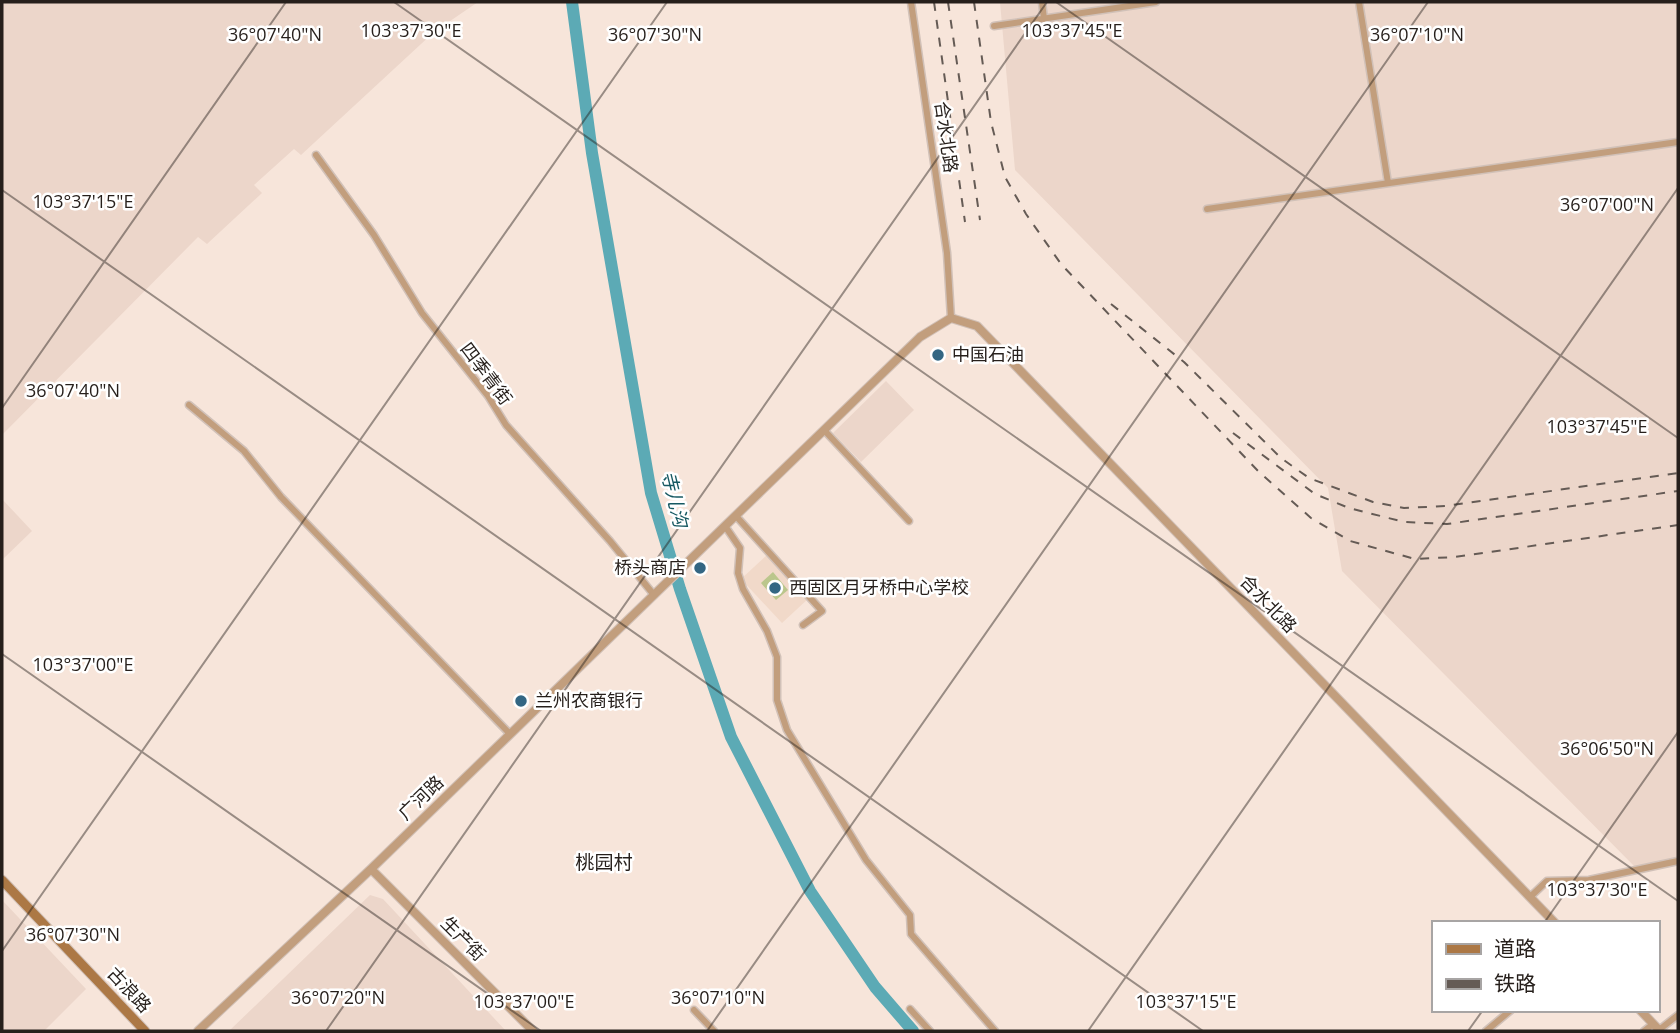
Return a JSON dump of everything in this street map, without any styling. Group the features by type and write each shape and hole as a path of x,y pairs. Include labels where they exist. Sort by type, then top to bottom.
{"main road":[{"name":"古浪路","path":"2,880 145,1031"}],"street":[{"name":"合水北路","path":"911,2 947,253 951,318 977,326 1553,921"},
{"path":"1042,2 1044,19"},
{"path":"994,26 1156,2"},
{"path":"1359,2 1388,183"},
{"path":"1207,209 1678,142"},
{"name":"四季青街","path":"316,155 374,234 422,313 488,396 506,425 610,541 654,596"},
{"path":"951,318 920,337 725,526 740,548 738,573 743,589 768,631 777,657 776,700 787,730 866,860 910,915 911,934 995,1031"},
{"path":"189,405 244,451 281,497 510,734"},
{"path":"824,430 909,522"},
{"path":"736,516 822,611 803,625"},
{"name":"广河路","path":"198,1031 371,869 725,526"},
{"path":"1530,897 1547,881 1589,880 1678,861"},
{"name":"生产街","path":"371,869 533,1031"},
{"path":"910,1009 930,1031"},
{"path":"694,1010 714,1031"},
{"path":"1486,1031 1509,1012"},
{"path":"1642,1012 1657,1028"},
{"path":"1644,1031 1657,1028 1678,1014"}],"shaded area":[{"path":"2,2 478,2 434,32 301,155 294,149 254,185 262,193 207,244 198,237 2,435"},
{"path":"1000,2 1678,2 1678,864 1638,870 1342,571 1328,488 1015,170"},
{"path":"886,381 914,410 861,462 833,433"},
{"path":"2,499 32,531 2,560"},
{"name":"西固区月牙桥中心学校","path":"768,554 809,598 782,623 741,579"},
{"path":"370,895 383,899 506,1031 229,1031"},
{"path":"2,900 86,989 44,1031 2,1031"}],"green space":[{"path":"773,572 788,590 776,600 761,583"}],"waterway":[{"name":"寺儿沟","path":"572,2 592,153 651,493 680,589 731,737 810,891 875,987 913,1031"}],"railway":[{"path":"934,2 965,222"},
{"path":"948,2 980,220"},
{"path":"974,2 991,122 1005,177 1026,214 1061,264 1259,472 1311,518 1350,541 1415,559 1455,557 1678,525"},
{"path":"1111,304 1184,362 1281,458 1309,478 1373,502 1404,508 1445,506 1678,473"},
{"path":"1233,433 1315,494 1349,508 1404,522 1447,524 1678,491"}],"place":[{"name":"中国石油","path":"938,355"},
{"name":"桥头商店","path":"700,568"},
{"name":"西固区月牙桥中心学校","path":"775,588"},
{"name":"兰州农商银行","path":"521,701"}],"district":[{"name":"桃园村","path":"604,862"}]}
